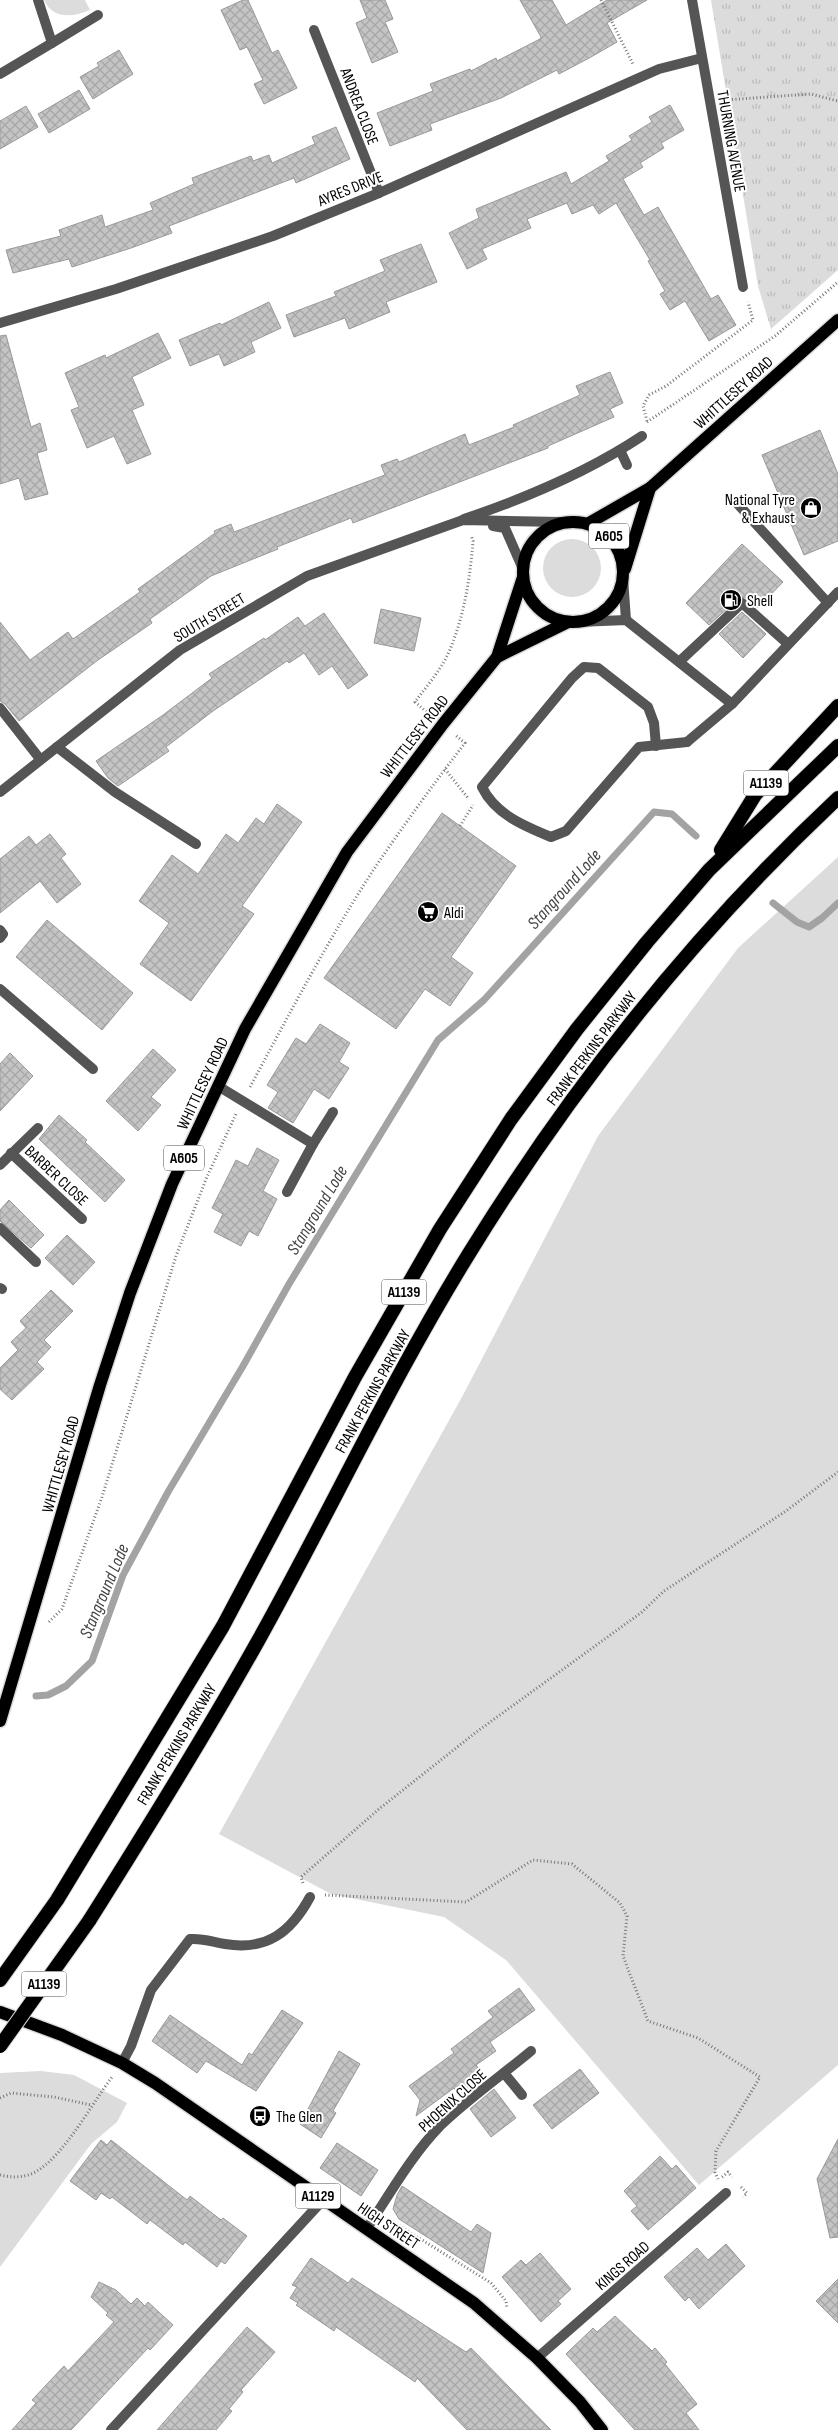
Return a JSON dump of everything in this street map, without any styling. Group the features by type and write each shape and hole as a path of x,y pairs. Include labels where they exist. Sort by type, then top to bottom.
{"highway":[{"name":"A1139","path":"709,870 754,795 838,706"},
{"name":"FRANK PERKINS PARKWAY","path":"0,1980 57,1900 223,1626 355,1377 440,1230 511,1118 577,1029 647,942 709,870 838,746"},
{"name":"FRANK PERKINS PARKWAY","path":"0,2046 89,1921 258,1641 386,1398 469,1253 543,1140 606,1053 678,965 737,898 838,798"}],"main road":[{"name":"WHITTLESEY ROAD","path":"589,523 650,488 838,320"},
{"name":"A605","path":"573,622 594,618 608,608 618,595 650,488"},
{"name":"A605","path":"523,573 526,553 534,539 546,529 560,522 575,521 589,523 603,531 615,542 622,557 624,575"},
{"name":"WHITTLESEY ROAD","path":"0,1721 100,1385 130,1293 172,1184 245,1029 347,852 443,724 498,657 523,573"},
{"path":"523,573 527,594 537,608 552,617 573,622"},
{"name":"WHITTLESEY ROAD","path":"498,657 573,622"},
{"name":"HIGH STREET","path":"0,2012 62,2035 122,2063 156,2083 323,2200 367,2228 474,2303 537,2358 580,2402 602,2430"}],"street":[{"path":"38,0 52,43"},
{"name":"THURNING AVENUE","path":"692,0 743,287"},
{"path":"0,74 98,15"},
{"name":"ANDREA CLOSE","path":"314,30 379,193"},
{"name":"AYRES DRIVE","path":"0,323 116,289 273,236 379,193 659,70 702,58"},
{"path":"463,520 519,500 620,450 642,430"},
{"path":"620,450 627,465"},
{"path":"735,501 828,603"},
{"path":"463,520 505,528 523,573"},
{"name":"SOUTH STREET","path":"0,792 180,650 307,576 463,520 560,522"},
{"path":"624,575 626,620"},
{"path":"656,746 654,724 648,707 598,668 584,667 572,678 482,787 489,801 522,826 551,836 566,831 639,747 656,746 687,742 732,704 838,592"},
{"path":"680,662 742,603 788,644"},
{"path":"573,622 626,620 732,704"},
{"path":"0,708 40,759"},
{"path":"57,747 115,792 196,844"},
{"path":"0,930 3,934 0,938"},
{"path":"0,989 93,1069"},
{"path":"218,1086 313,1144"},
{"path":"287,1192 333,1112"},
{"name":"BARBER CLOSE","path":"0,1165 38,1128"},
{"name":"BARBER CLOSE","path":"11,1154 82,1219"},
{"path":"0,1228 36,1262"},
{"path":"122,2063 131,2046 151,1990 190,1939 204,1938 224,1944 246,1946 275,1938 298,1918 310,1897"},
{"name":"PHOENIX CLOSE","path":"367,2228 413,2159 440,2127 470,2099 531,2051"},
{"path":"504,2073 522,2095"},
{"name":"KINGS ROAD","path":"537,2358 726,2193"},
{"path":"111,2430 323,2200"}],"path":[{"path":"601,0 640,78"},
{"path":"710,103 740,98 812,94 838,101"},
{"path":"642,430 647,422 775,336 838,282"},
{"path":"647,422 643,406 649,395 666,386 753,320 743,287"},
{"path":"24,1643 62,1609 102,1498 176,1256 206,1179 243,1101 328,945 377,864 465,744 415,702 447,655 461,618 470,578 474,541 463,520"},
{"path":"445,769 473,805"},
{"path":"460,826 473,805 489,801"},
{"path":"719,2180 715,2172 716,2151 760,2077 698,2038 648,2021 623,1956 628,1916 620,1904 572,1864 533,1860 466,1902 331,1894 310,1897 301,1877 379,1809 475,1733 642,1612 664,1591 786,1510 838,1472"},
{"path":"0,2175 12,2178 36,2172 58,2152 122,2063"},
{"path":"0,2098 11,2093 54,2097 91,2105"}],"green space":[{"path":"44,0 85,0 90,10 71,15 58,14"},
{"path":"711,0 838,0 838,270 771,329 758,286"},
{"path":"566,539 578,539 593,547 601,562 601,574 593,589 578,597 566,597 551,589 543,574 543,562 551,547"},
{"path":"838,857 838,2065 699,2185 506,1960 444,1917 331,1894 219,1834 462,1397 598,1136 738,948"},
{"path":"41,2071 74,2075 127,2103 117,2122 91,2144 0,2267 0,2073"}],"building":[{"path":"243,0 248,0 272,53 278,50 297,88 264,104 254,84 263,80 247,47 240,50 221,10"},
{"path":"360,0 385,0 393,19 385,22 398,52 372,63 356,23 367,18"},
{"path":"520,0 552,0 566,25 607,0 647,0 607,23 617,42 591,57 559,74 557,70 501,98 430,124 432,130 390,146 377,113 433,91 430,84 470,69 471,71 496,58 497,61 540,39 541,37"},
{"path":"119,50 133,74 93,99 80,77 99,66 97,63"},
{"path":"79,90 90,109 49,133 38,114"},
{"path":"670,105 684,130 661,143 664,148 640,163 643,167 623,179 644,215 658,207 711,299 718,295 736,325 709,341 685,301 670,310 660,294 665,291 648,261 650,260 616,203 599,214 593,205 572,214 567,203 527,219 531,228 482,249 487,259 467,269 449,233 479,218 476,209 566,172 571,184 609,161 606,156 632,140 629,136 652,122 649,117"},
{"path":"26,106 38,127 0,149 0,121"},
{"path":"336,127 350,159 296,183 294,178 169,226 172,233 131,248 72,267 69,259 13,273 6,250 61,236 59,230 102,215 105,227 153,210 150,203 194,184 192,178 251,156 253,161 269,155 272,163 315,144 312,137"},
{"path":"421,244 437,282 386,302 390,312 349,329 345,318 294,337 286,315 336,296 334,292 385,271 380,260"},
{"path":"269,302 281,328 251,342 255,352 224,366 219,354 190,366 179,340 220,323 221,325"},
{"path":"158,333 171,358 132,377 144,405 132,410 151,454 127,464 114,436 87,448 71,410 79,407 65,373 105,355 106,358"},
{"path":"6,335 31,427 40,423 47,450 37,453 48,494 25,500 19,478 0,484 0,336"},
{"path":"610,372 623,403 610,409 614,417 548,446 548,448 353,523 351,518 277,547 278,549 211,576 150,619 152,623 98,660 19,721 5,704 0,701 0,622 30,660 68,632 73,639 140,592 138,589 215,533 214,531 231,524 234,532 385,475 381,465 397,459 399,462 465,434 469,445 514,427 513,425 580,395 576,386"},
{"name":"National Tyre & Exhaust","path":"820,430 838,474 838,541 804,555 762,455"},
{"path":"742,544 783,582 758,608 746,598 740,597 709,625 686,603"},
{"path":"381,609 421,618 414,651 374,643"},
{"path":"742,612 766,634 743,658 719,634"},
{"path":"324,613 368,675 348,689 332,666 319,675 304,653 289,663 287,661 213,711 166,747 169,751 118,786 108,778 96,761 163,715 212,678 209,674 264,638 265,640 298,617 305,626"},
{"path":"277,804 302,822 242,906 254,914 191,1001 140,964 169,923 139,901 172,855 198,874 226,834 238,843 256,818 264,824"},
{"name":"Aldi","path":"442,813 516,866 451,957 473,973 450,1006 425,989 396,1029 324,978"},
{"path":"50,834 66,854 61,858 81,884 57,903 40,881 0,913 0,859 29,836 36,845"},
{"path":"47,920 133,993 102,1030 16,957"},
{"path":"320,1024 350,1043 339,1062 349,1068 329,1099 314,1089 293,1123 268,1108 278,1092 267,1085 296,1038 306,1044"},
{"path":"153,1049 176,1070 151,1097 161,1105 138,1131 106,1101"},
{"path":"10,1053 33,1076 0,1111 0,1064"},
{"path":"59,1115 87,1140 85,1142 125,1180 105,1202 39,1139"},
{"path":"257,1148 279,1160 263,1191 277,1199 258,1236 249,1231 241,1246 214,1232 223,1214 212,1208 236,1160 248,1166"},
{"path":"9,1200 44,1235 31,1248 0,1221 0,1210"},
{"path":"67,1235 95,1262 73,1285 45,1258"},
{"path":"51,1290 73,1311 44,1340 51,1347 37,1362 44,1369 12,1400 0,1389 0,1368 18,1350 11,1342 26,1328 20,1321"},
{"path":"519,1988 535,2010 490,2042 496,2051 476,2065 486,2078 462,2098 454,2088 416,2116 420,2100 409,2086 454,2053 451,2049 493,2017 488,2011"},
{"path":"282,2010 303,2023 256,2091 206,2061 197,2073 152,2041 170,2015 242,2065 249,2053 252,2055"},
{"path":"339,2051 360,2064 333,2111 336,2113 321,2138 300,2124"},
{"path":"580,2069 599,2093 552,2129 533,2105"},
{"path":"494,2089 516,2118 491,2137 470,2109"},
{"path":"838,2139 838,2237 830,2238 817,2179"},
{"path":"101,2140 107,2145 111,2140 187,2200 190,2196 221,2220 223,2218 247,2236 225,2264 221,2261 217,2267 185,2242 183,2245 150,2220 147,2224 112,2197 110,2199 101,2193 96,2200 70,2181"},
{"path":"337,2143 378,2170 361,2196 320,2168"},
{"path":"660,2156 672,2169 676,2165 696,2188 648,2230 631,2211 637,2206 624,2191"},
{"path":"402,2186 471,2232 477,2224 491,2233 483,2273 399,2219 393,2209"},
{"path":"726,2244 745,2266 699,2309 689,2297 685,2301 664,2277 697,2248 708,2260"},
{"path":"540,2253 571,2289 558,2301 561,2304 541,2322 502,2277 521,2260 526,2265"},
{"path":"311,2258 348,2283 352,2278 466,2352 471,2348 551,2430 467,2430 417,2378 415,2382 336,2327 334,2331 296,2305 298,2303 290,2298 297,2287 292,2285"},
{"path":"838,2279 838,2323 816,2301"},
{"path":"99,2282 116,2290 131,2304 137,2298 145,2306 148,2302 173,2325 150,2350 148,2348 71,2430 12,2430 36,2403 32,2400 64,2366 68,2371 114,2322 106,2315 108,2313 91,2297"},
{"path":"615,2316 652,2351 655,2348 667,2362 665,2364 697,2404 686,2413 699,2430 635,2430 566,2354 593,2328 597,2332"},
{"path":"247,2327 275,2352 241,2390 243,2392 229,2409 232,2411 216,2430 157,2430"}],"waterway":[{"name":"Stanground Lode","path":"36,1696 48,1695 66,1686 92,1661 123,1575 168,1492 289,1284 438,1040 484,1000 654,812 672,814 696,836"},
{"name":"Stanground Lode","path":"773,903 797,922 809,927 838,903"}],"place":[{"name":"National Tyre & Exhaust","path":"811,508"},
{"name":"Shell","path":"731,600"},
{"name":"Aldi","path":"428,912"},
{"name":"The Glen","path":"260,2116"}]}
